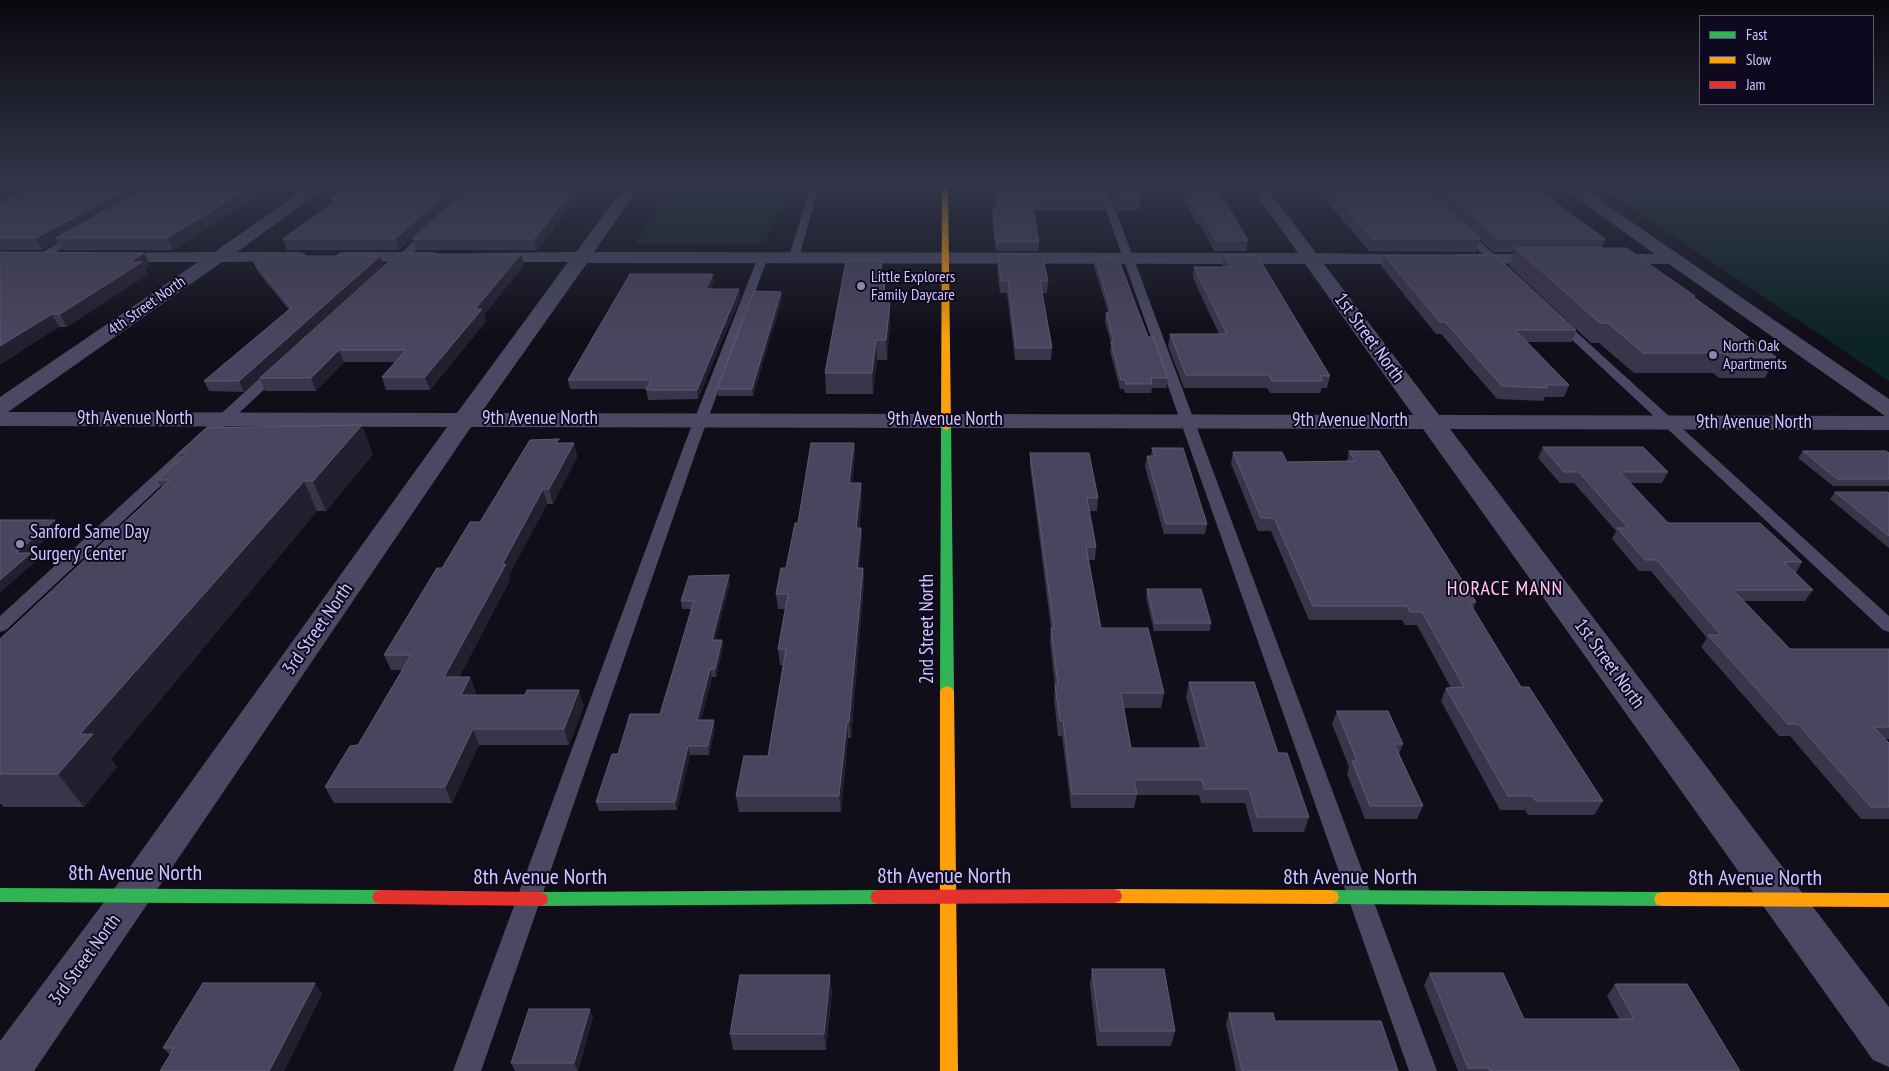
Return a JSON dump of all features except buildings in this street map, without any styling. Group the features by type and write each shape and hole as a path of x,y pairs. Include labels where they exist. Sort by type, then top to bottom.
{"street":[{"name":"4th Street North","path":"0,407 246,237"},
{"name":"3rd Street North","path":"6,1071 133,894 464,420 597,237"},
{"name":"2nd Street North","path":"944,237 948,1071"},
{"name":"1st Street North","path":"1295,237 1889,1044"},
{"path":"1642,237 1889,410"},
{"path":"19,257 1570,259"},
{"path":"1589,259 1675,260"},
{"name":"9th Avenue North","path":"0,419 1889,423"},
{"name":"8th Avenue North","path":"0,895 133,894 528,899 948,896 1889,900"}],"lane":[{"path":"39,257 75,237"},
{"path":"381,277 425,237"},
{"path":"794,257 800,237"},
{"path":"1122,237 1186,421 1423,1071"},
{"path":"1469,237 1515,280"},
{"path":"467,1071 701,419 763,258"},
{"path":"1551,314 1889,626"},
{"path":"0,626 288,361"}],"green space":[{"path":"639,237 768,237 765,244 634,244"},
{"path":"1674,237 1889,237 1889,381"}],"traffic: fast":[{"path":"946,427 947,691"},
{"path":"0,895 380,897"},
{"path":"540,899 878,897"},
{"path":"1331,897 1662,899"}],"traffic: slow":[{"path":"945,237 946,427"},
{"path":"947,691 949,1071"},
{"path":"1114,896 1331,897"},
{"path":"1662,899 1889,900"}],"traffic: jam":[{"path":"878,897 1114,896"},
{"path":"380,897 540,899"}],"place":[{"name":"Little Explorers Family Daycare","path":"861,286"},
{"name":"North Oak Apartments","path":"1713,355"},
{"name":"Sanford Same Day Surgery Center","path":"20,544"}],"district":[{"name":"HORACE MANN","path":"1505,589"}]}
